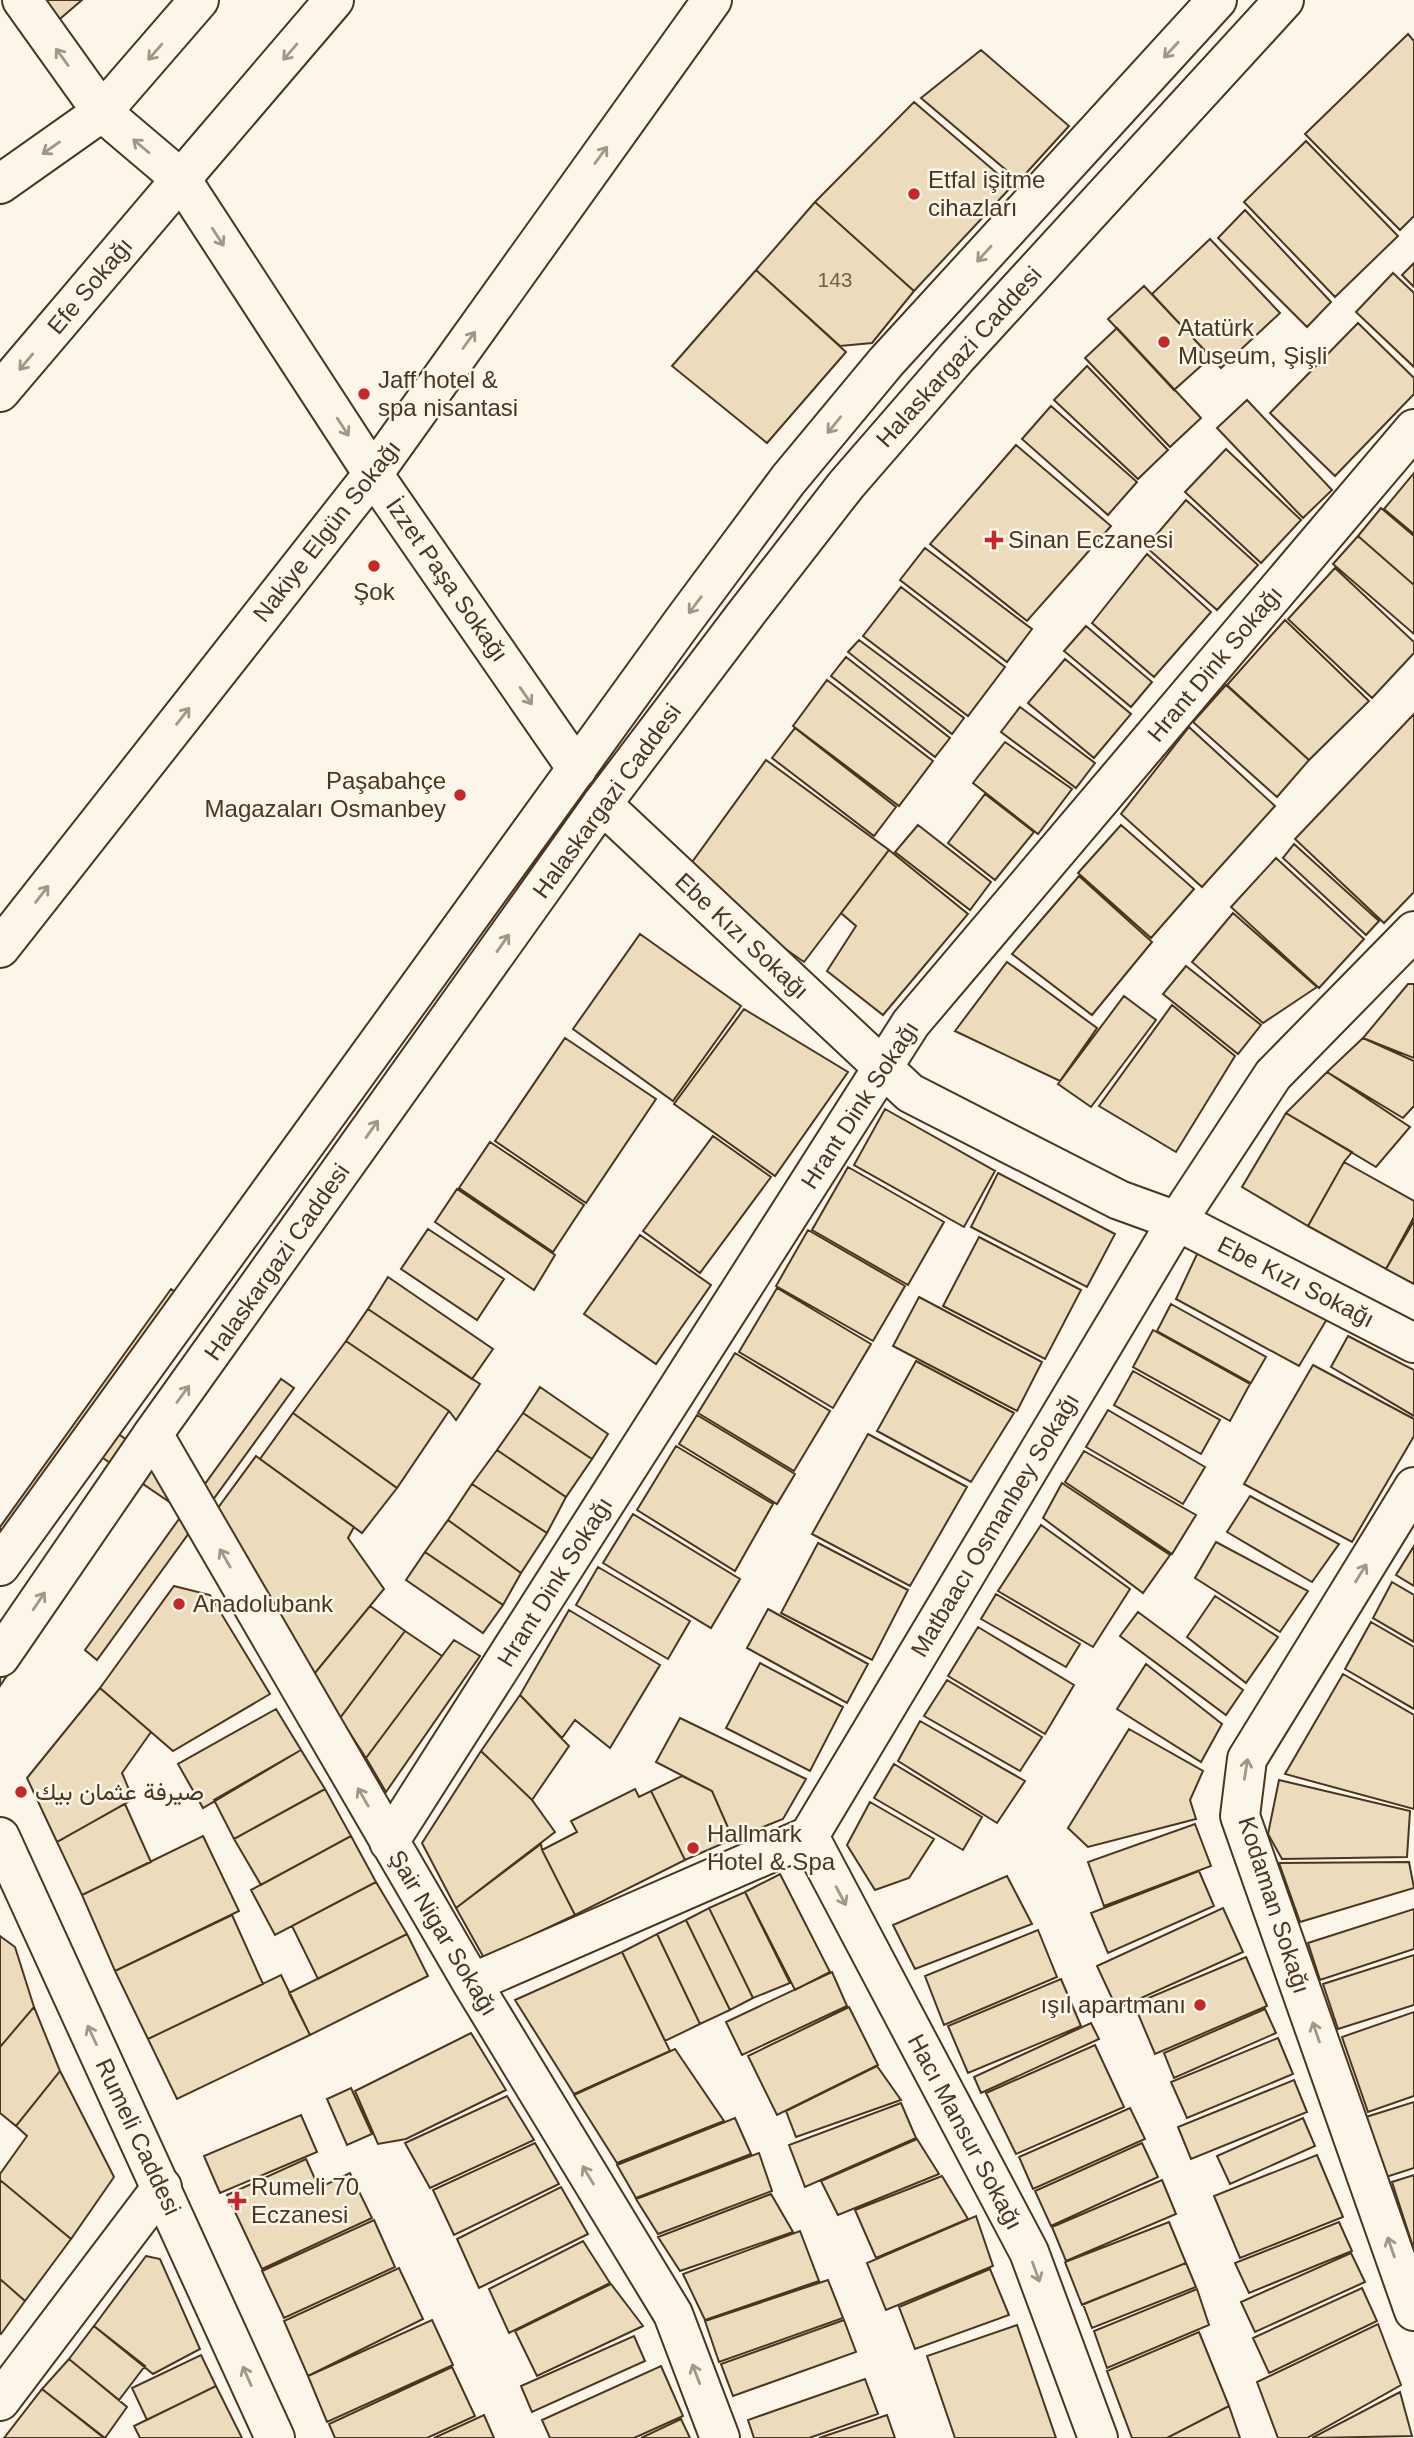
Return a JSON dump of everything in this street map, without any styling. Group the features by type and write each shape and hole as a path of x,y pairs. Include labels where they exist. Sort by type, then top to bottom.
{"street":[{"path":"22,0 102,113"},
{"path":"0,184 102,113 200,0"},
{"name":"Efe Sokağı","path":"0,392 334,0"},
{"name":"Nakiye Elgün Sokağı","path":"0,948 373,474 712,0"},
{"name":"Halaskargazi Caddesi","path":"0,1566 788,480 886,362 1217,0"},
{"name":"Halaskargazi Caddesi","path":"0,1657 153,1434 602,804 846,485 957,358 1284,0"},
{"name":"İzzet Paşa Sokağı","path":"102,113 181,180 373,474 602,804"},
{"name":"Hrant Dink Sokağı","path":"389,1842 911,1023 1414,429"},
{"name":"Ebe Kızı Sokağı","path":"602,804 910,1093 1119,1200 1177,1221 1414,1343"},
{"name":"Matbaacı Osmanbey Sokağı","path":"809,1836 1177,1221 1273,1075 1414,931"},
{"name":"Şair Nigar Sokağı","path":"153,1434 472,1983 673,2314 720,2438"},
{"name":"Kodaman Sokağı","path":"1414,1487 1247,1759 1240,1816 1414,2311"},
{"path":"472,1983 809,1836"},
{"name":"Hacı Mansur Sokağı","path":"809,1836 1029,2252 1098,2438"},
{"name":"Rumeli Caddesi","path":"0,1837 275,2438"},
{"path":"0,2400 162,2188"}],"building":[{"path":"37,0 82,0 54,24"},
{"path":"1408,34 1414,41 1414,216 1400,230 1305,134"},
{"path":"981,50 1069,126 1019,181 921,98"},
{"name":"Etfal işitme cihazları","path":"914,102 1012,186 914,291 815,202"},
{"path":"1306,141 1398,236 1335,297 1244,202"},
{"path":"815,202 914,291 872,343 840,346 756,270"},
{"path":"1245,210 1331,302 1307,327 1218,238"},
{"path":"1210,239 1280,313 1221,368 1152,294"},
{"path":"1414,263 1414,287 1402,275"},
{"path":"756,270 846,352 767,443 672,366"},
{"path":"1393,273 1414,293 1414,367 1356,312"},
{"name":"Atatürk Museum, Şişli","path":"1144,286 1211,357 1174,390 1108,319"},
{"path":"1358,323 1414,378 1414,394 1335,476 1270,413"},
{"path":"1117,328 1201,418 1170,447 1085,358"},
{"path":"1087,366 1168,450 1138,479 1054,400"},
{"path":"1247,400 1332,490 1303,518 1217,428"},
{"path":"1051,406 1137,482 1108,515 1022,439"},
{"path":"1016,445 1111,526 1027,621 930,544"},
{"path":"1226,449 1301,520 1261,563 1185,492"},
{"path":"1414,473 1414,534 1384,509"},
{"path":"1186,500 1258,565 1217,610 1146,547"},
{"path":"1381,508 1414,536 1414,585 1358,536"},
{"path":"1358,536 1414,585 1414,634 1333,564"},
{"path":"925,548 1032,629 1007,662 900,580"},
{"path":"1147,554 1211,612 1154,677 1092,623"},
{"path":"1335,568 1414,642 1414,653 1372,698 1288,619"},
{"path":"901,587 1005,667 968,716 863,636"},
{"path":"1285,620 1369,701 1309,760 1227,685"},
{"path":"1086,626 1152,682 1131,707 1064,651"},
{"path":"859,640 964,718 952,734 848,652"},
{"path":"846,657 950,738 935,757 831,676"},
{"path":"1065,659 1131,714 1094,758 1028,703"},
{"path":"827,680 933,761 899,806 793,726"},
{"path":"1226,685 1309,760 1277,797 1193,722"},
{"path":"1020,707 1095,763 1076,788 1001,732"},
{"path":"1414,714 1414,892 1384,923 1295,839"},
{"path":"1189,727 1275,806 1202,887 1121,814"},
{"path":"795,728 896,807 874,836 772,758"},
{"path":"1005,742 1072,789 1038,834 973,783"},
{"path":"766,760 889,850 804,962 682,876"},
{"path":"985,794 1034,832 995,880 948,843"},
{"path":"918,825 991,882 970,910 895,852"},
{"path":"1121,825 1194,889 1151,938 1078,873"},
{"path":"1294,844 1379,921 1366,935 1283,858"},
{"path":"889,850 968,914 883,1015 827,971 856,926 841,913"},
{"path":"1276,858 1364,939 1319,988 1231,907"},
{"path":"1079,876 1152,942 1092,1015 1012,954"},
{"path":"1233,913 1317,987 1263,1023 1192,962"},
{"path":"640,934 741,1006 673,1101 573,1029"},
{"path":"1007,962 1097,1028 1060,1081 955,1031"},
{"path":"1186,966 1261,1025 1238,1054 1163,994"},
{"path":"1408,984 1414,984 1414,1058 1363,1038"},
{"path":"1124,996 1156,1020 1091,1107 1058,1084"},
{"path":"1172,1005 1235,1056 1176,1152 1099,1106"},
{"path":"744,1009 848,1072 775,1176 674,1104"},
{"path":"565,1038 656,1099 586,1203 495,1141"},
{"path":"1363,1038 1414,1061 1414,1106 1403,1118 1327,1072"},
{"path":"1327,1072 1410,1127 1376,1167 1286,1113"},
{"path":"885,1109 995,1171 964,1227 854,1165"},
{"path":"1286,1113 1352,1152 1308,1226 1242,1187"},
{"path":"713,1136 771,1177 700,1273 643,1231"},
{"path":"490,1142 584,1205 553,1252 459,1188"},
{"path":"1344,1162 1414,1201 1414,1217 1386,1269 1308,1226"},
{"path":"848,1167 944,1222 908,1285 812,1230"},
{"path":"998,1173 1115,1234 1087,1287 971,1227"},
{"path":"457,1189 555,1255 534,1290 435,1222"},
{"path":"1414,1221 1414,1284 1386,1269"},
{"path":"428,1229 504,1279 477,1320 401,1269"},
{"path":"808,1230 905,1286 873,1341 776,1286"},
{"path":"640,1235 711,1285 656,1364 584,1314"},
{"path":"979,1237 1081,1290 1045,1359 943,1306"},
{"path":"1198,1252 1327,1319 1299,1366 1176,1299"},
{"path":"388,1277 493,1349 472,1379 368,1309"},
{"path":"777,1288 871,1344 833,1408 739,1352"},
{"path":"171,1289 183,1297 95,1417 199,1492 281,1379 294,1388 97,1660 85,1650 184,1512 137,1480 0,1686 0,1634 113,1465 78,1441 0,1552 0,1527"},
{"path":"919,1297 1042,1362 1017,1411 893,1346"},
{"path":"1171,1304 1266,1357 1251,1383 1157,1331"},
{"path":"368,1309 480,1384 456,1420 449,1411 346,1341"},
{"path":"1153,1330 1250,1384 1230,1421 1133,1367"},
{"path":"1348,1336 1414,1370 1414,1416 1331,1367"},
{"path":"346,1341 449,1411 397,1488 293,1413"},
{"path":"735,1353 830,1411 794,1471 698,1413"},
{"path":"916,1361 1014,1413 971,1482 877,1431"},
{"path":"1313,1365 1414,1419 1414,1436 1352,1542 1244,1484"},
{"path":"1133,1371 1220,1420 1201,1454 1114,1405"},
{"path":"540,1387 608,1434 592,1459 523,1413"},
{"path":"1108,1410 1205,1467 1183,1504 1086,1447"},
{"path":"293,1413 397,1488 362,1533 260,1459"},
{"path":"523,1413 592,1459 566,1497 497,1450"},
{"path":"697,1415 795,1474 777,1504 679,1444"},
{"path":"868,1434 967,1487 910,1586 812,1534"},
{"path":"676,1446 773,1504 735,1571 637,1510"},
{"path":"497,1450 566,1497 547,1533 472,1484"},
{"path":"1084,1451 1196,1515 1172,1554 1065,1482"},
{"path":"256,1456 354,1527 348,1538 384,1589 310,1679 212,1516"},
{"path":"1062,1483 1170,1555 1143,1593 1043,1518"},
{"path":"472,1484 547,1533 521,1573 448,1520"},
{"path":"1250,1496 1339,1544 1312,1582 1227,1532"},
{"path":"633,1514 740,1579 711,1628 603,1563"},
{"path":"448,1520 521,1573 503,1605 425,1552"},
{"path":"1041,1525 1130,1589 1093,1647 998,1591"},
{"path":"1216,1542 1308,1591 1280,1632 1195,1578"},
{"path":"818,1543 908,1590 872,1660 781,1613"},
{"path":"1414,1546 1414,1586 1396,1575"},
{"path":"425,1552 503,1605 483,1633 406,1580"},
{"path":"598,1567 690,1621 668,1659 576,1605"},
{"path":"1392,1582 1414,1595 1414,1642 1373,1618"},
{"path":"174,1586 210,1595 270,1694 173,1751 100,1688"},
{"path":"996,1594 1080,1644 1066,1667 981,1619"},
{"path":"1215,1596 1278,1637 1246,1683 1187,1637"},
{"path":"370,1606 405,1631 340,1718 310,1679"},
{"path":"768,1609 868,1664 847,1703 747,1648"},
{"path":"569,1610 660,1665 610,1748 575,1720 562,1738 520,1695"},
{"path":"1138,1612 1243,1690 1226,1715 1120,1636"},
{"path":"1371,1622 1414,1647 1414,1709 1345,1669"},
{"path":"978,1627 1074,1685 1045,1734 948,1676"},
{"path":"405,1631 442,1656 366,1758 340,1718"},
{"path":"454,1640 480,1656 386,1792 366,1758"},
{"path":"760,1663 843,1707 810,1771 726,1728"},
{"path":"1146,1664 1222,1724 1201,1762 1117,1709"},
{"path":"1343,1674 1414,1715 1414,1809 1285,1774"},
{"path":"947,1680 1042,1737 1020,1771 924,1716"},
{"path":"100,1688 151,1732 122,1773 133,1799 57,1842 27,1778"},
{"path":"520,1695 569,1746 532,1800 481,1751"},
{"path":"276,1709 301,1750 203,1808 178,1764"},
{"path":"680,1718 806,1779 783,1819 733,1839 712,1791 656,1762"},
{"path":"920,1721 1025,1781 997,1823 898,1761"},
{"path":"1129,1729 1203,1771 1190,1800 1196,1819 1088,1847 1068,1828"},
{"path":"301,1750 325,1789 234,1839 214,1800"},
{"path":"481,1751 532,1800 555,1832 456,1908 422,1843"},
{"path":"894,1764 982,1817 963,1850 874,1798"},
{"path":"682,1776 712,1791 733,1839 685,1860 651,1791"},
{"path":"1279,1780 1410,1811 1407,1857 1282,1859 1268,1834"},
{"path":"325,1789 351,1836 261,1885 234,1839"},
{"path":"635,1789 639,1797 651,1791 685,1860 575,1915 542,1850 577,1832 571,1821"},
{"path":"870,1802 934,1839 909,1878 875,1890 847,1845"},
{"path":"125,1804 151,1862 82,1895 57,1842"},
{"path":"1195,1824 1211,1866 1104,1906 1088,1862"},
{"path":"203,1836 239,1911 115,1971 82,1895"},
{"path":"351,1836 376,1882 275,1935 251,1890"},
{"path":"541,1844 575,1915 484,1958 456,1908"},
{"path":"1409,1862 1414,1888 1300,1922 1279,1863"},
{"path":"1199,1871 1214,1906 1108,1953 1091,1913"},
{"path":"780,1874 830,1972 795,1990 745,1892"},
{"path":"1007,1876 1032,1924 915,1969 893,1925"},
{"path":"376,1882 407,1934 318,1979 292,1926"},
{"path":"745,1892 790,1983 753,1998 709,1908"},
{"path":"709,1908 753,1998 730,2010 686,1920"},
{"path":"1223,1908 1243,1952 1117,2009 1097,1966"},
{"path":"1414,1909 1414,1949 1320,1980 1308,1943"},
{"path":"232,1915 263,1984 148,2039 115,1971"},
{"path":"686,1920 730,2010 700,2024 657,1934"},
{"path":"1038,1930 1057,1977 944,2025 925,1976"},
{"path":"407,1934 428,1976 310,2035 289,1993"},
{"path":"657,1934 700,2024 665,2041 622,1952"},
{"path":"0,1936 15,1947 34,2007 0,2047"},
{"path":"622,1952 670,2051 574,2094 515,2000"},
{"path":"1414,1955 1414,2005 1338,2029 1323,1984"},
{"name":"ışıl apartmanı","path":"1246,1957 1267,2006 1155,2054 1134,2004"},
{"path":"832,1972 847,2006 742,2055 726,2022"},
{"path":"281,1975 310,2035 177,2099 148,2039"},
{"path":"1061,1979 1081,2026 968,2073 948,2026"},
{"path":"34,2007 60,2071 16,2126 0,2113 0,2047"},
{"path":"849,2007 878,2065 777,2115 748,2056"},
{"path":"1265,2009 1276,2033 1174,2078 1164,2053"},
{"path":"1414,2012 1414,2096 1368,2112 1342,2037"},
{"path":"1091,2023 1099,2039 981,2093 974,2077"},
{"path":"471,2033 506,2090 406,2139 378,2144 355,2091"},
{"path":"1278,2038 1293,2074 1187,2118 1171,2082"},
{"path":"1095,2045 1124,2107 1016,2154 986,2093"},
{"path":"675,2049 724,2121 617,2163 574,2095"},
{"path":"877,2066 901,2100 796,2137 786,2111"},
{"path":"60,2071 114,2177 71,2239 0,2180 0,2174 27,2136 16,2126"},
{"path":"1294,2080 1307,2112 1191,2159 1178,2127"},
{"path":"351,2088 372,2134 347,2145 327,2099"},
{"path":"507,2096 534,2140 430,2188 405,2143"},
{"path":"1414,2102 1414,2168 1386,2177 1366,2117"},
{"path":"901,2103 916,2138 805,2187 789,2145"},
{"path":"1130,2108 1145,2139 1033,2189 1019,2157"},
{"path":"301,2115 317,2152 220,2193 204,2156"},
{"path":"735,2118 751,2154 636,2198 617,2165"},
{"path":"1303,2118 1315,2146 1230,2184 1217,2156"},
{"path":"917,2139 939,2174 838,2215 821,2181"},
{"path":"535,2143 559,2184 454,2235 433,2190"},
{"path":"1142,2143 1158,2177 1051,2226 1035,2191"},
{"path":"759,2153 772,2191 658,2234 636,2199"},
{"path":"1317,2155 1343,2217 1240,2258 1214,2196"},
{"path":"306,2159 319,2188 350,2173 372,2218 262,2269 227,2195"},
{"path":"1414,2175 1414,2250 1392,2182"},
{"path":"942,2176 968,2219 876,2258 855,2210"},
{"path":"0,2180 71,2239 25,2301 0,2279"},
{"path":"1162,2180 1176,2214 1066,2261 1052,2227"},
{"path":"561,2187 588,2234 479,2288 457,2239"},
{"path":"771,2194 793,2232 680,2271 658,2237"},
{"path":"976,2216 993,2266 886,2310 867,2263"},
{"path":"374,2220 395,2267 284,2318 262,2271"},
{"path":"1169,2222 1186,2263 1082,2305 1065,2262"},
{"path":"1339,2222 1352,2251 1249,2293 1235,2263"},
{"path":"800,2231 819,2281 705,2320 683,2274"},
{"path":"583,2241 610,2283 509,2333 489,2289"},
{"path":"1351,2253 1365,2282 1255,2332 1241,2302"},
{"path":"146,2256 160,2259 200,2349 153,2374 94,2326"},
{"path":"1186,2263 1196,2287 1092,2328 1083,2304"},
{"path":"399,2268 423,2319 308,2376 284,2321"},
{"path":"990,2269 1009,2315 915,2349 899,2307"},
{"path":"0,2279 25,2301 1,2334 0,2333"},
{"path":"828,2280 843,2318 719,2362 705,2321"},
{"path":"611,2284 643,2326 537,2376 515,2331"},
{"path":"1362,2288 1377,2321 1269,2373 1253,2338"},
{"path":"1197,2289 1209,2325 1107,2368 1094,2331"},
{"path":"432,2320 453,2365 327,2422 308,2376"},
{"path":"844,2320 856,2352 733,2396 721,2364"},
{"path":"1378,2324 1401,2385 1307,2438 1278,2438 1257,2382"},
{"path":"1017,2325 1056,2438 955,2438 927,2356"},
{"path":"94,2326 145,2366 119,2400 69,2359"},
{"path":"1199,2332 1229,2406 1167,2438 1132,2438 1107,2371"},
{"path":"634,2336 645,2361 532,2412 521,2386"},
{"path":"201,2355 216,2386 147,2420 132,2388"},
{"path":"69,2359 127,2407 105,2438 42,2389"},
{"path":"661,2366 683,2416 634,2438 550,2438 542,2420"},
{"path":"452,2367 475,2416 427,2438 335,2438 329,2424"},
{"path":"865,2379 878,2414 809,2438 754,2438 748,2420"},
{"path":"216,2386 242,2438 140,2438 134,2426"},
{"path":"42,2389 104,2438 4,2438"},
{"path":"1400,2392 1412,2436 1312,2438"},
{"path":"1229,2406 1240,2438 1167,2438"},
{"path":"484,2415 494,2438 434,2438"},
{"path":"887,2415 895,2438 819,2438"},
{"path":"681,2419 690,2438 641,2438"}],"place":[{"name":"Etfal işitme cihazları","path":"914,194"},
{"name":"Atatürk Museum, Şişli","path":"1164,342"},
{"name":"Jaff hotel & spa nisantasi","path":"364,394"},
{"name":"Sinan Eczanesi","path":"994,540"},
{"name":"Şok","path":"374,566"},
{"name":"Paşabahçe Magazaları Osmanbey","path":"460,795"},
{"name":"Anadolubank","path":"179,1604"},
{"name":"صيرفة عثمان بيك","path":"21,1792"},
{"name":"Hallmark Hotel & Spa","path":"693,1848"},
{"name":"ışıl apartmanı","path":"1200,2005"},
{"name":"Rumeli 70 Eczanesi","path":"237,2201"}]}
